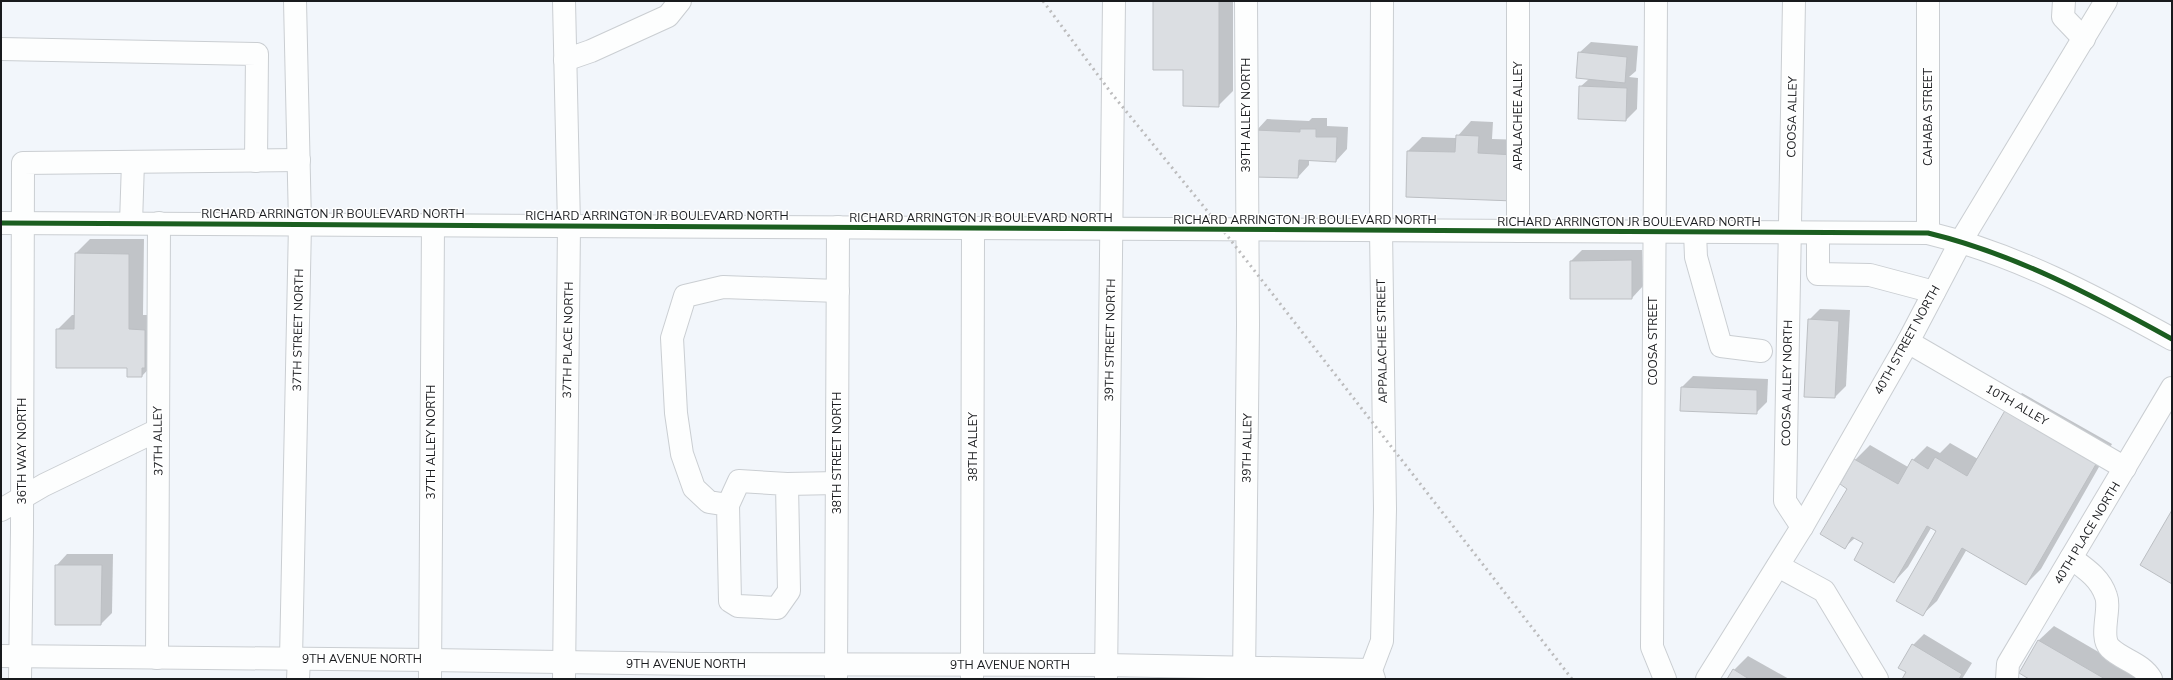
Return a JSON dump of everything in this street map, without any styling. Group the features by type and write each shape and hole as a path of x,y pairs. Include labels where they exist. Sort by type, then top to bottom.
{"street":[{"name":"37TH STREET NORTH","path":"295,1 300,224 296,665"},
{"name":"37TH PLACE NORTH","path":"564,1 569,226 564,670"},
{"path":"565,60 590,51 668,16 680,1"},
{"name":"39TH STREET NORTH","path":"1106,672 1114,1"},
{"name":"39TH ALLEY NORTH","path":"1246,1 1246,230"},
{"name":"APPALACHEE STREET","path":"1372,674 1382,641 1385,509 1381,230 1382,1"},
{"name":"APALACHEE ALLEY","path":"1518,1 1518,231"},
{"name":"COOSA STREET","path":"1656,1 1652,647 1665,679"},
{"name":"COOSA ALLEY","path":"1790,233 1794,1"},
{"name":"CAHABA STREET","path":"1928,1 1928,233"},
{"path":"2064,1 2064,17 2084,39"},
{"name":"40TH STREET NORTH","path":"1707,679 1802,527 1908,342 1961,241 2106,1"},
{"path":"1,49 257,54 256,161"},
{"path":"131,223 133,162 299,160"},
{"name":"36TH WAY NORTH","path":"20,679 11,656 22,498 23,163 133,162"},
{"name":"RICHARD ARRINGTON JR BOULEVARD NORTH","path":"1,222 1928,233 1961,241 2047,274 2099,299 2172,339"},
{"name":"37TH ALLEY","path":"158,658 159,224"},
{"name":"37TH ALLEY NORTH","path":"430,669 432,225"},
{"name":"38TH STREET NORTH","path":"836,672 838,227"},
{"name":"38TH ALLEY","path":"972,672 973,228"},
{"name":"39TH ALLEY","path":"1244,673 1248,325 1246,230"},
{"path":"1695,232 1696,257 1721,346 1761,351"},
{"name":"COOSA ALLEY NORTH","path":"1790,233 1785,501 1802,527"},
{"path":"1818,233 1818,274 1870,275 1934,292"},
{"path":"728,505 709,502 694,488 682,454 676,413 672,338 685,296 723,287 838,291"},
{"name":"10TH ALLEY","path":"1908,342 2126,468"},
{"name":"40TH PLACE NORTH","path":"2007,679 2008,664 2126,468 2172,388"},
{"path":"1,510 158,430"},
{"path":"787,484 789,591 777,608 738,606 730,601 728,505 739,481 787,484 837,483"},
{"path":"2071,558 2092,572 2101,585 2107,598 2105,637 2109,647 2147,672 2151,679"},
{"path":"1778,566 1824,591 1877,679"},
{"name":"9TH AVENUE NORTH","path":"11,656 158,658 296,665 430,669 698,672 1106,672 1372,674"}],"building":[{"path":"1153,1 1219,1 1219,107 1183,106 1183,70 1153,70"},
{"path":"1578,52 1627,57 1625,83 1576,78"},
{"path":"1579,86 1627,88 1626,121 1578,119"},
{"path":"1300,129 1316,129 1316,137 1337,137 1336,162 1299,160 1298,178 1254,177 1255,130 1300,132"},
{"path":"1456,135 1479,136 1478,153 1515,155 1514,201 1406,197 1407,151 1455,152"},
{"path":"75,253 129,254 129,329 145,330 145,368 142,368 142,377 127,377 127,368 56,368 56,329 74,329"},
{"path":"1632,260 1632,299 1570,299 1570,261"},
{"path":"1808,319 1839,321 1835,398 1804,397"},
{"path":"1681,387 1757,390 1757,414 1680,411"},
{"path":"2007,407 2099,459 2026,585 1962,548 1923,616 1896,601 1936,531 1927,526 1894,583 1854,560 1863,543 1852,537 1845,549 1820,534 1847,489 1840,484 1854,459 1898,484 1912,459 1928,469 1935,457 1967,476"},
{"path":"2172,510 2172,584 2140,565"},
{"path":"55,565 102,565 101,625 55,625"},
{"path":"2038,640 2105,679 2029,679 2019,673"},
{"path":"1912,644 1962,674 1959,679 1902,679 1906,672 1898,668"},
{"path":"1733,669 1749,679 1727,679"}],"railway":[{"path":"1043,1 1112,94 1222,229 1572,679"}],"cycle path":[{"path":"1,223 1928,233 1992,252 2023,264 2113,307 2172,339"}]}
